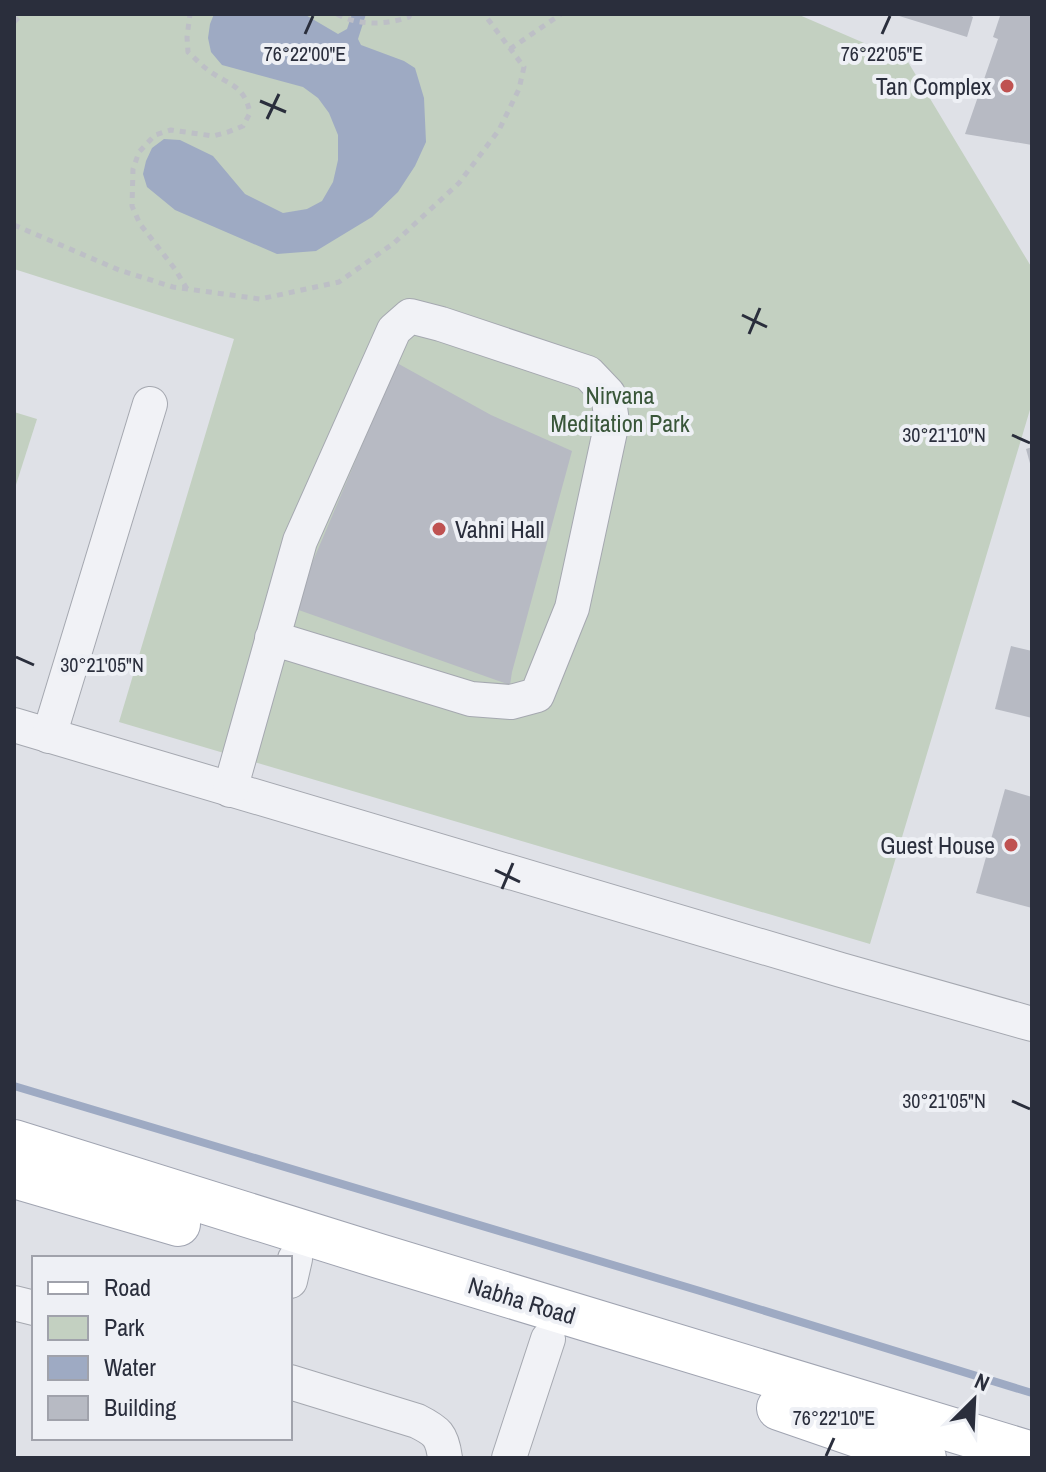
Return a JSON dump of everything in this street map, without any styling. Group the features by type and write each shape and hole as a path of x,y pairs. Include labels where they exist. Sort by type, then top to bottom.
{"main road":[{"name":"Nabha Road","path":"14,1142 1032,1454"},
{"name":"Nabha Road","path":"14,1176 251,1256"},
{"name":"Nabha Road","path":"293,1270 548,1339 771,1405 924,1458"}],"street":[{"path":"230,790 272,638 300,541 394,330 410,316 441,324 588,373 608,394 612,422 572,608 537,695 511,702 471,699 272,638"},
{"path":"49,736 150,404"},
{"path":"14,725 825,966 1032,1024"},
{"path":"509,1458 548,1339"},
{"path":"292,1383 417,1421 433,1429 443,1440 445,1458"}],"path":[{"path":"14,22 22,14"},
{"path":"187,289 140,224 132,206 133,169 139,152 155,135 171,130 213,136 243,126 250,113 247,100 231,83 209,71 188,52 190,14"},
{"path":"337,14 367,23 392,23 410,14"},
{"path":"14,225 119,270 173,287 260,299 339,282 394,243 459,183 499,130 519,89 524,67 484,14"},
{"path":"510,49 561,14"}],"green space":[{"name":"Nirvana Meditation Park","path":"14,14 797,14 908,62 1032,268 1032,403 870,944 119,722 234,339 14,269"},
{"path":"14,412 37,419 14,491"}],"water":[{"path":"214,14 304,14 338,34 347,29 352,14 366,14 358,39 361,45 415,68 424,98 426,142 415,166 398,192 372,217 316,251 277,254 175,210 147,187 143,174 146,161 152,148 164,139 180,140 213,156 245,194 283,213 307,209 322,201 333,182 338,160 338,135 329,113 318,98 303,87 222,65 211,52 208,38"}],"building":[{"path":"967,14 973,17 967,37 896,15"},
{"name":"Tan Complex","path":"996,14 1032,14 1032,145 965,134 998,39 993,37 1000,16"},
{"name":"Vahni Hall","path":"397,363 491,415 572,451 510,685 293,608"},
{"path":"1032,447 1032,467 1031,467 1026,449"},
{"path":"1011,646 1032,651 1032,718 995,709"},
{"name":"Guest House","path":"1005,789 1032,797 1032,908 976,893"}],"waterway":[{"path":"14,1086 1032,1393"}],"place":[{"name":"Tan Complex","path":"1007,86"},
{"name":"Vahni Hall","path":"439,529"},
{"name":"Guest House","path":"1011,845"}]}
